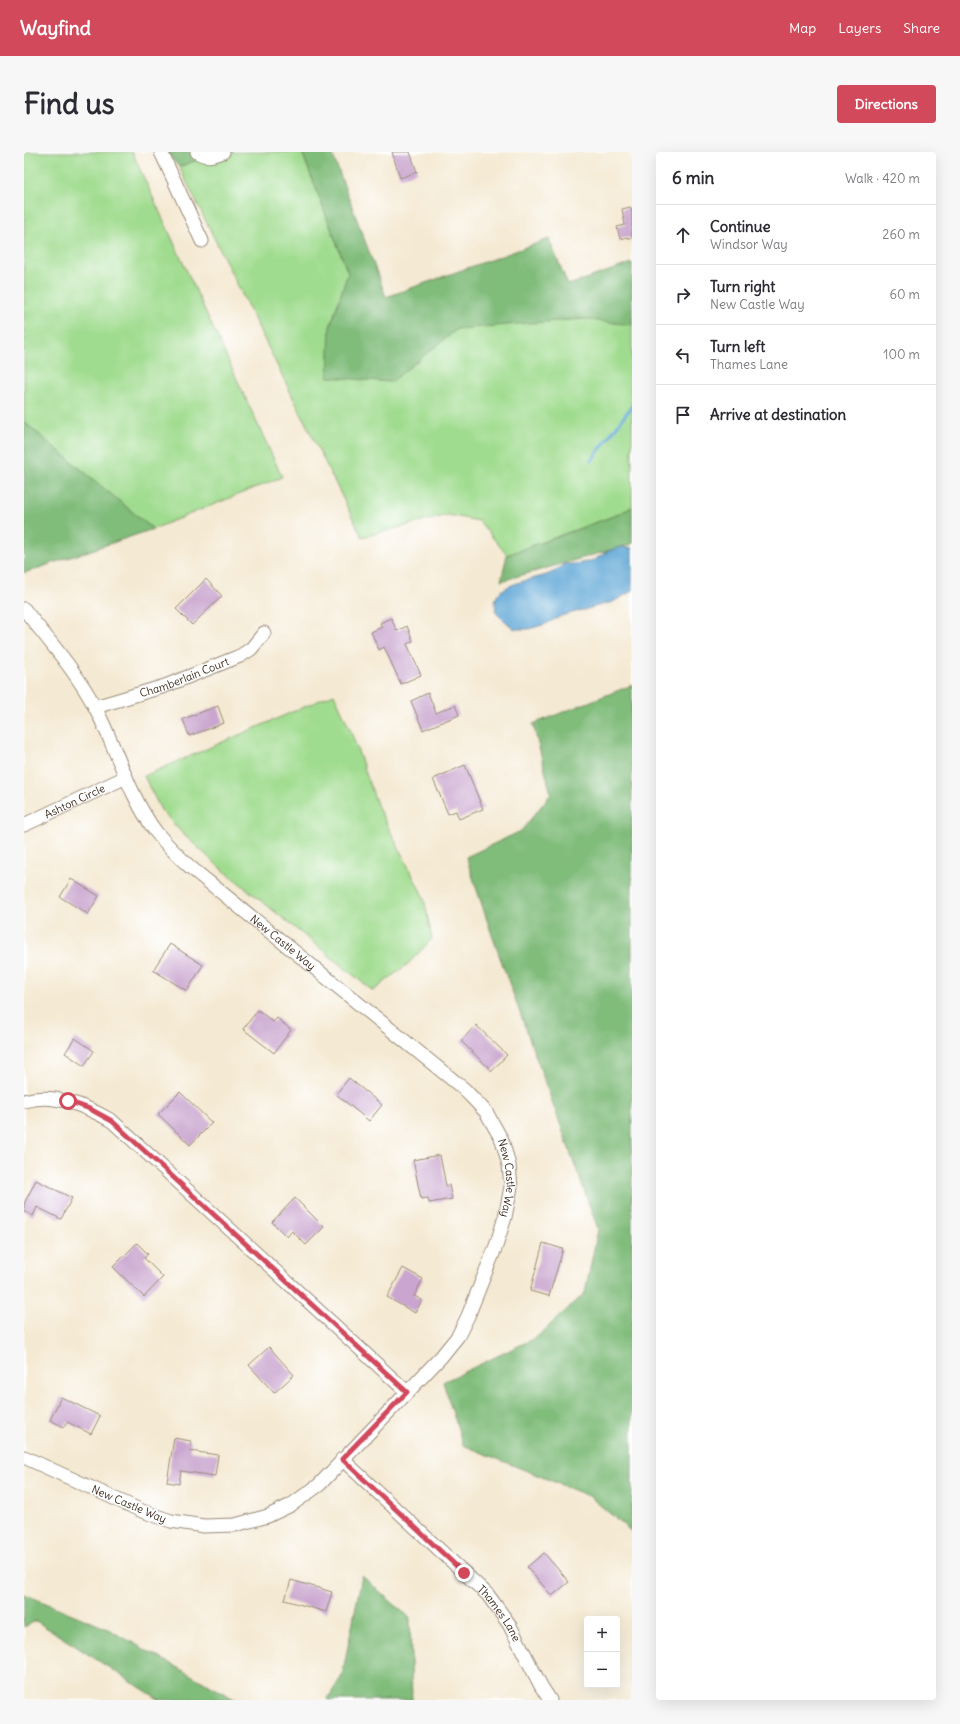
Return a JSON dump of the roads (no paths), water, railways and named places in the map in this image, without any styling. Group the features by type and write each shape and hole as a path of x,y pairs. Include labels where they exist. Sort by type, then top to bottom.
{"street":[{"path":"161,152 202,241"},
{"path":"197,152 204,156 213,156 223,152"},
{"name":"New Castle Way","path":"24,609 81,682 95,707 126,777 145,814 156,831 174,852 464,1089 486,1112 502,1140 509,1165 511,1188 505,1217 496,1246 468,1316 458,1336 441,1357 342,1459 319,1485 291,1505 268,1516 235,1525 204,1526 171,1522 142,1511 24,1457"},
{"name":"Chamberlain Court","path":"95,707 165,686 240,656 251,649 264,633"},
{"name":"Ashton Circle","path":"24,825 126,777"},
{"path":"24,1101 36,1098 68,1101 90,1109 112,1121 407,1392"},
{"name":"Thames Lane","path":"342,1459 488,1595 509,1624 541,1686 550,1700"}],"water":[{"path":"622,547 632,548 632,591 613,602 561,616 546,624 529,629 514,629 496,613 495,601 498,595 509,586 549,574 564,564 577,564 594,560 608,551"}],"waterway":[{"path":"591,461 632,406"}]}
